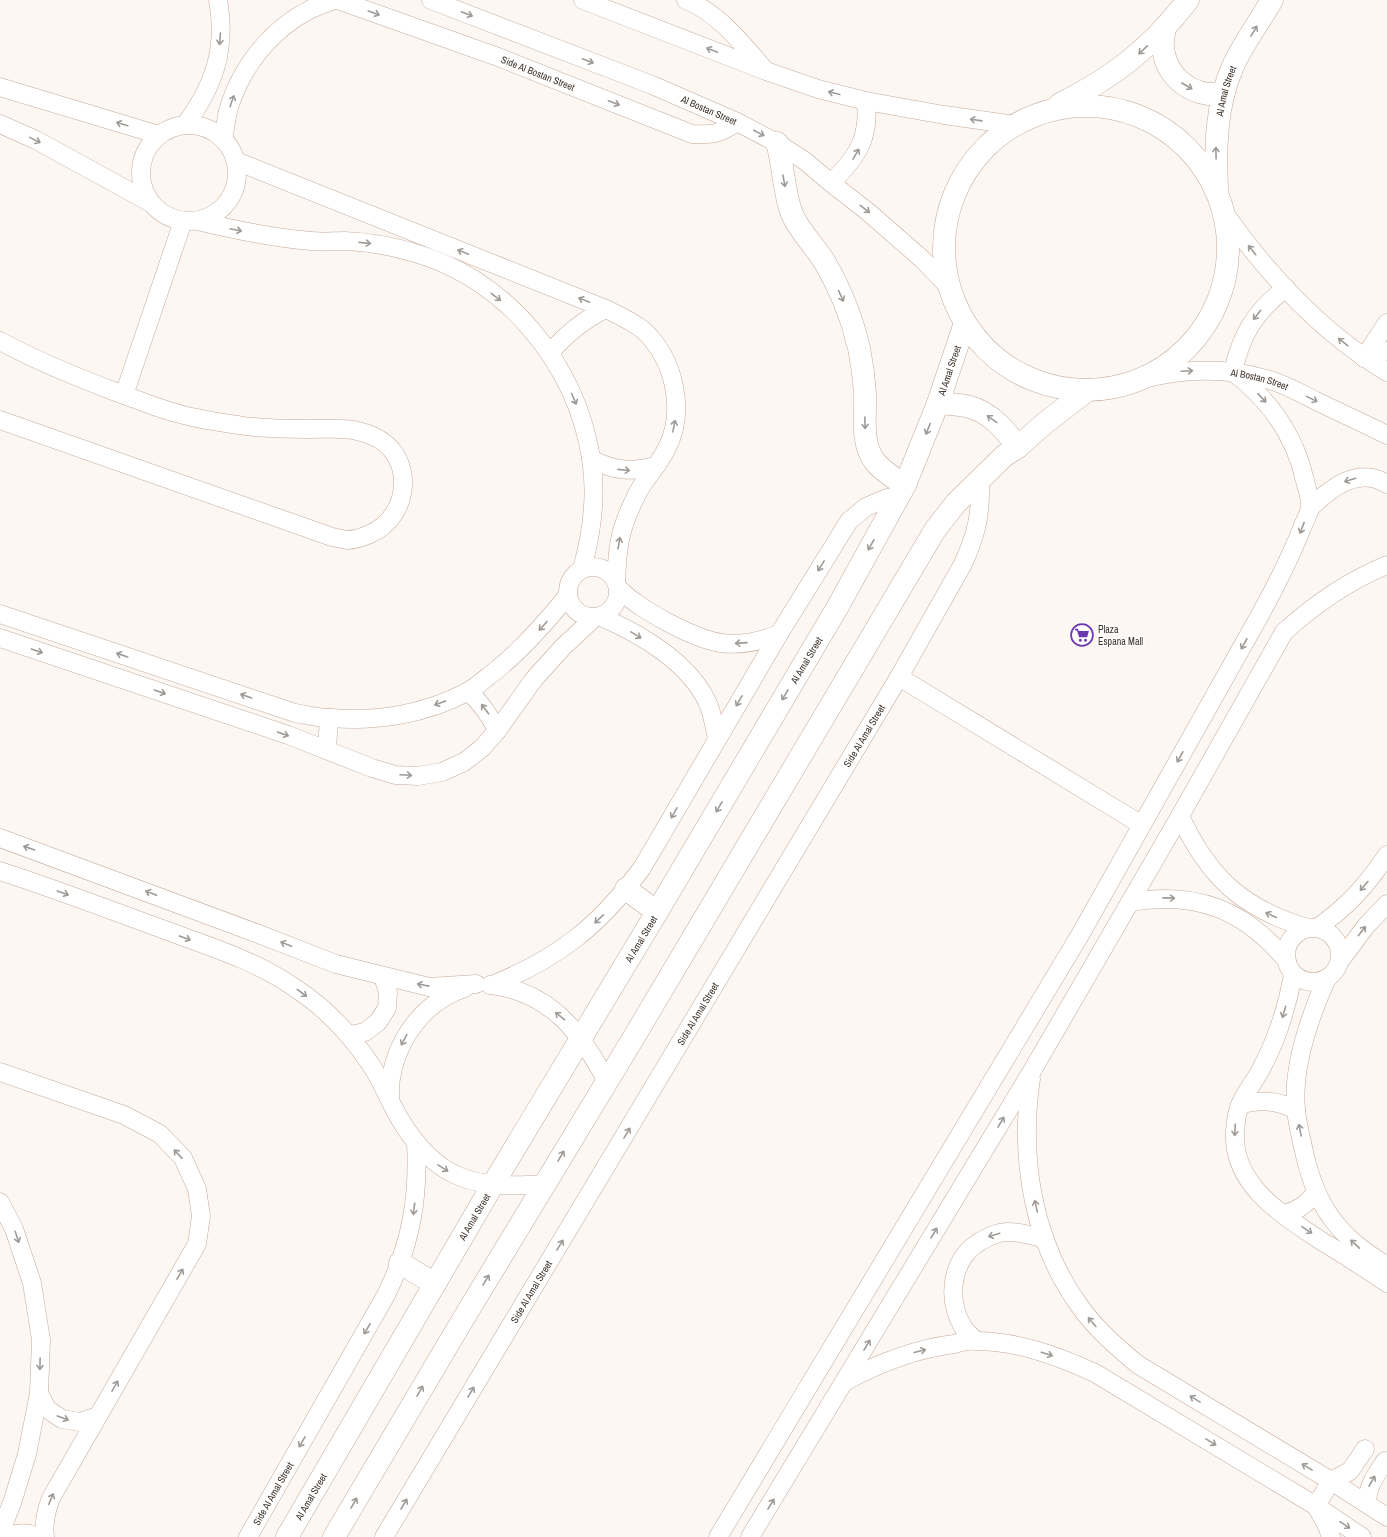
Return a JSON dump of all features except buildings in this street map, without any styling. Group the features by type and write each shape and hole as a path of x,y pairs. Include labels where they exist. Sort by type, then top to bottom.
{"main road":[{"path":"1046,111 1080,105 1115,108 1148,119 1177,137 1201,162 1218,192 1225,214 1229,241 1227,269 1220,296 1208,321 1191,344 1171,362 1122,385 1088,390 1054,387 1021,375 993,356 964,326 948,286 943,240 954,194 978,154 1015,125 1080,94 1110,76 1139,54 1165,29 1188,0"},
{"name":"Al Amal Street","path":"1218,192 1216,145 1224,92 1233,66 1272,0"},
{"path":"1165,29 1162,46 1165,60 1172,74 1182,84 1195,91 1210,94 1224,92"},
{"path":"777,143 786,193 793,215 831,275 855,332 862,362 865,394 866,439 869,452 876,463 902,491"},
{"name":"Al Amal Street","path":"288,1537 492,1186 658,912 837,608 902,491 938,403 964,326"},
{"path":"334,1537 544,1184 607,1082 935,530 956,503 1004,456 1018,447 1045,423 1088,390"},
{"path":"938,403 970,407 990,416 1006,430 1018,447"},
{"path":"626,889 658,912"},
{"path":"400,1263 435,1284"}],"street":[{"path":"185,125 199,106 210,84 218,61 221,37 218,0"},
{"path":"223,139 228,112 235,93 250,63 267,42 287,24 311,10 334,0"},
{"name":"Side Al Bostan Street","path":"338,0 498,58 692,134 707,135 725,131 737,122"},
{"name":"Al Bostan Street","path":"431,0 652,85 737,122 777,143 805,162 864,208 896,236 948,286"},
{"path":"583,0 766,71 818,89 866,101 965,119 1015,125"},
{"path":"686,0 694,3 730,29 766,71"},
{"path":"0,87 159,135"},
{"path":"831,183 849,165 857,154 863,140 866,126 866,101"},
{"path":"0,124 36,140 151,203"},
{"path":"190,221 216,213 230,199 237,181 236,161 229,145 215,132 196,125 185,125 171,128 159,135 146,152 142,168 142,184 145,194 160,212 171,218 270,236 319,242 344,241 368,243 392,247 422,255 460,272 481,285 500,300 535,334 550,353 567,383 579,411 587,437 591,459 593,496 587,551 582,569"},
{"path":"0,638 288,735 372,768 395,775 418,776 442,772 464,762 482,748 497,731 534,679 563,647 597,617 609,612 615,606 618,597 617,560 625,519 644,482 668,447 674,426 676,405 674,384 656,346 642,330 606,309 236,161"},
{"path":"1225,214 1260,260 1305,308 1337,338 1364,358 1387,372"},
{"path":"124,395 190,221"},
{"path":"1286,288 1272,298 1250,324 1242,339 1236,356 1233,372 1260,395 1272,409 1288,434 1304,473 1310,508"},
{"path":"550,353 575,327 593,315 606,309"},
{"path":"1364,358 1387,323"},
{"path":"0,341 51,366 174,413 213,422 274,428 342,428 359,430 387,445 396,457 402,471 403,488 399,506 390,521 378,531 363,537 348,540 332,537 0,420"},
{"path":"1364,358 1387,351"},
{"name":"Al Bostan Street","path":"1122,385 1147,377 1175,372 1204,370 1233,372 1266,379 1296,391 1387,435"},
{"path":"591,459 604,466 630,471 657,465"},
{"path":"718,1537 1080,935 1279,580 1296,544 1310,508 1330,490 1355,478 1370,477 1387,484"},
{"name":"Side Al Amal Street","path":"384,1537 899,677 963,564 972,544 981,504 980,480"},
{"path":"390,1102 390,1079 396,1057 405,1037 418,1018 435,1003 455,991 484,985 534,967 572,942 609,910 642,868 779,634 849,521 866,507 902,491"},
{"path":"730,1517 752,1534 1032,1070 1180,816 1284,632 1324,598 1352,581 1387,565"},
{"path":"717,739 714,722 708,705 690,676 678,664 657,648 625,629 597,617 586,617 579,614 570,603 568,596 570,583 573,577 582,569 591,567 598,567 606,570 612,575 617,585 640,607 701,639 717,643 733,644 764,640 779,634"},
{"path":"0,614 295,713 329,718 355,719 381,718 406,714 434,706 468,691 500,668 520,650 543,626 568,596"},
{"path":"899,677 1142,825"},
{"path":"468,691 485,709 497,731"},
{"path":"326,750 329,718"},
{"path":"1180,816 1204,861 1221,880 1240,896 1261,910 1284,921 1326,930 1338,943 1341,952 1340,961"},
{"path":"0,838 336,964 383,977 429,987 484,985 524,993 538,1000 565,1019 581,1038 595,1059 607,1082"},
{"path":"39,884 48,855"},
{"path":"1387,855 1364,887 1350,902 1334,916 1313,928 1300,931 1293,936 1288,944 1286,952 1290,967 1288,1000 1278,1033 1261,1070 1240,1105 1236,1120 1235,1136 1240,1163 1250,1182 1271,1205 1387,1283"},
{"path":"0,871 232,955 264,970 295,988 324,1009 349,1034 372,1066 402,1122 432,1162 453,1174 476,1183 492,1186 544,1184"},
{"path":"1130,902 1152,898 1174,898 1196,901 1218,908 1238,917 1256,929 1273,944 1301,979 1309,982 1318,982 1327,978 1335,971 1340,961 1366,926 1387,904"},
{"path":"349,1034 365,1032 378,1022 387,1008 388,992 383,977"},
{"path":"1327,978 1310,1020 1304,1042 1297,1087 1296,1110 1304,1153 1316,1192 1335,1223 1360,1249 1387,1266"},
{"path":"1032,1070 1028,1098 1027,1155 1036,1210 1054,1264 1082,1309 1098,1329 1117,1348 1137,1364 1331,1481 1387,1517"},
{"path":"0,1072 124,1115 160,1134 183,1158 197,1189 200,1216 197,1244 50,1498 44,1528 45,1537"},
{"path":"1240,1105 1251,1101 1274,1101 1296,1110"},
{"name":"Side Al Amal Street","path":"248,1537 386,1294 400,1263 408,1240 413,1216 417,1167 416,1142"},
{"path":"1284,1214 1299,1209 1316,1192"},
{"path":"0,1202 14,1229 32,1283 41,1340 39,1393 27,1454 13,1500 0,1534"},
{"path":"975,1340 963,1327 956,1310 952,1292 954,1274 962,1258 975,1244 990,1235 1008,1231 1045,1239"},
{"path":"845,1381 875,1366 907,1354 975,1340 1036,1350 1066,1360 1095,1373 1316,1506 1362,1537"},
{"path":"39,1393 47,1409 62,1420 80,1422 98,1416"},
{"path":"1316,1506 1331,1481 1350,1471 1360,1446 1386,1462 1371,1482 1368,1489 1367,1504"},
{"path":"1316,1506 1331,1537"},
{"path":"6,1537 20,1533 36,1537"}],"place":[{"name":"Plaza Espana Mall","path":"1082,635"}]}
